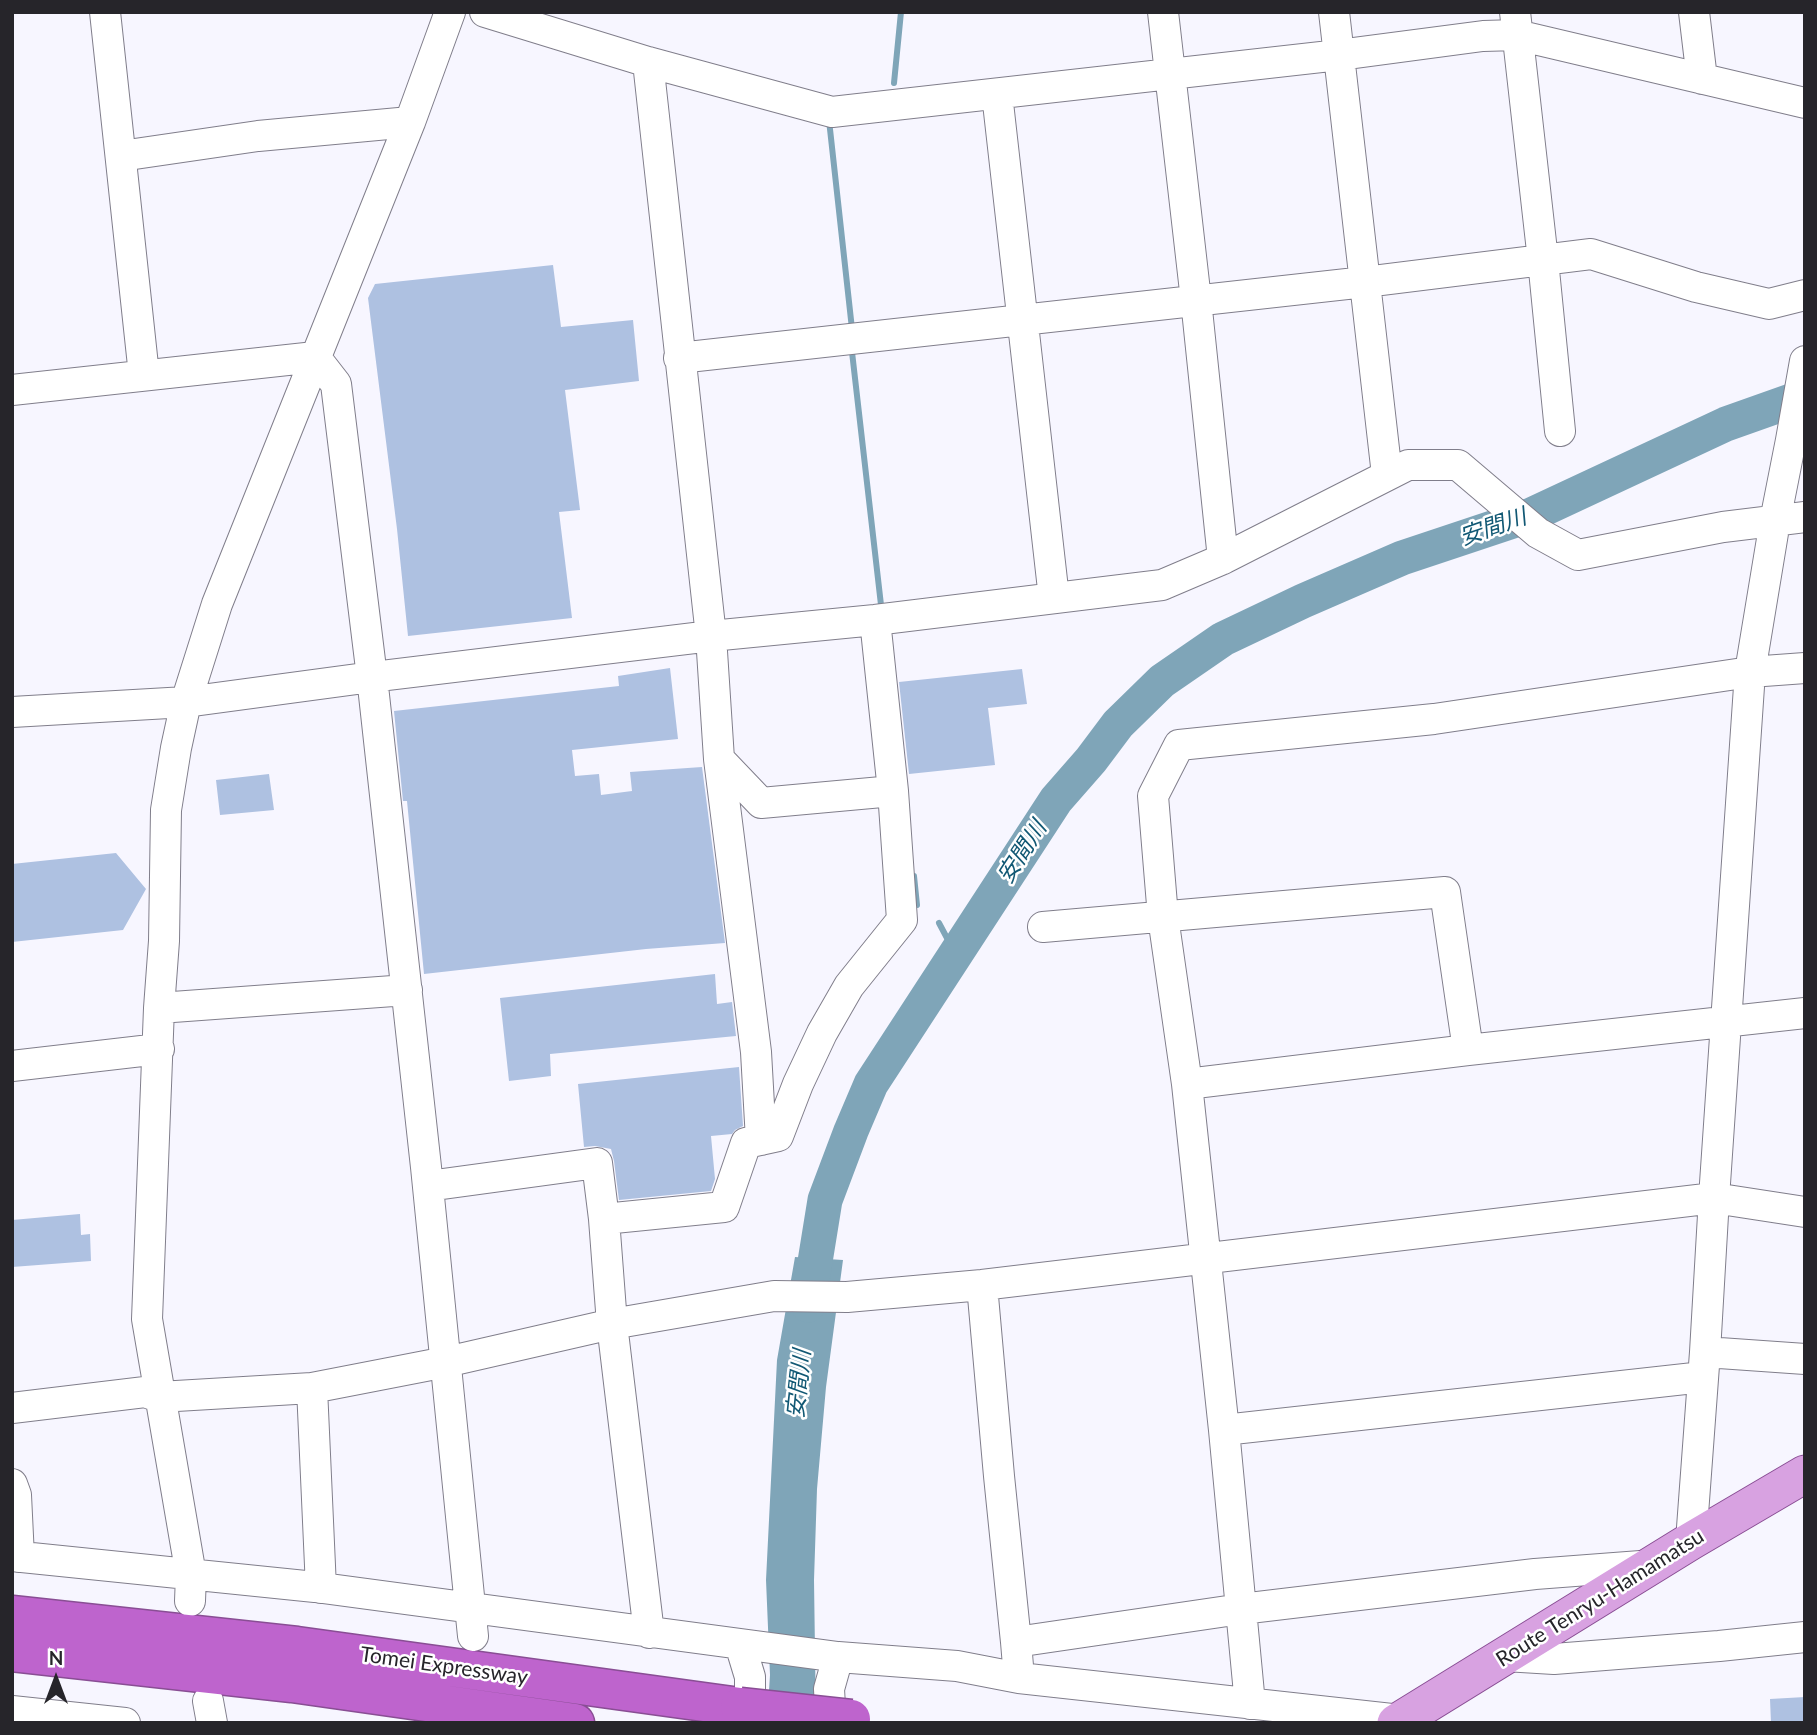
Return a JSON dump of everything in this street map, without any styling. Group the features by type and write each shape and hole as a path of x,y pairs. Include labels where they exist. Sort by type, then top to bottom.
{"highway":[{"name":"Tomei Expressway","path":"12,1615 297,1646 745,1715 852,1722"},
{"name":"Tomei Expressway","path":"12,1652 292,1683 575,1723"}],"main road":[{"name":"Route Tenryu-Hamamatsu","path":"1409,1722 1504,1656 1805,1474"}],"street":[{"path":"105,12 144,375"},
{"path":"190,1588 147,1319 164,941 166,810 176,748 186,702 217,604 410,122 450,12"},
{"path":"485,12 648,62 832,112 1339,55 1483,36 1516,23 1702,79 1805,103"},
{"path":"1163,12 1223,559"},
{"path":"1334,12 1387,475"},
{"path":"1694,12 1702,79"},
{"path":"1516,23 1560,431"},
{"path":"648,62 711,636 719,759 756,1052 761,1140"},
{"path":"998,94 1054,598"},
{"path":"121,156 258,136 410,122"},
{"path":"679,358 1365,282 1591,254 1696,287 1769,304 1805,295"},
{"path":"12,390 315,357"},
{"path":"315,357 335,384 372,677 428,1186 472,1622"},
{"path":"1691,1541 1750,672 1805,361"},
{"path":"12,712 186,702 711,636 875,620 1162,585 1223,559 1408,465 1458,465 1538,533 1578,555 1723,527 1805,517"},
{"path":"604,1219 724,1207 746,1143 778,1136 822,1033 849,986 902,920 893,790 875,620"},
{"path":"1250,1704 1224,1430 1187,1084 1163,918 1153,796 1179,746 1434,719 1750,672 1805,668"},
{"path":"719,759 761,803 893,790"},
{"path":"1043,927 1445,892 1468,1050"},
{"path":"159,1008 407,990"},
{"path":"1187,1084 1805,1013"},
{"path":"12,1066 159,1049"},
{"path":"428,1186 597,1163 604,1219 611,1324 649,1633"},
{"path":"12,1408 145,1392 159,1397 312,1388 446,1362 611,1324 778,1296 847,1297 982,1285 1714,1198 1805,1212"},
{"path":"982,1285 1019,1678"},
{"path":"1224,1430 1704,1364 1805,1359"},
{"path":"312,1388 321,1588"},
{"path":"12,1484 16,1495 15,1556 190,1588 321,1588 472,1622 649,1633 834,1656 957,1666 1019,1678 1409,1722"},
{"path":"1016,1642 1241,1609 1535,1574 1654,1565"},
{"path":"1504,1656 1553,1659 1805,1637"},
{"path":"745,1715 750,1677 747,1645"},
{"path":"834,1656 829,1689 852,1722"},
{"path":"12,1711 125,1723"}],"water":[{"path":"795,1257 843,1260 826,1387 817,1489 814,1580 816,1723 767,1723 770,1675 766,1580 777,1360"}],"building":[{"path":"553,265 561,327 633,320 639,381 565,390 580,510 559,512 572,618 408,636 368,298 375,284"},
{"path":"670,668 678,739 572,750 575,776 599,774 601,795 632,791 630,772 702,767 725,943 646,949 424,974 407,801 403,801 394,711 619,686 618,676"},
{"path":"1022,669 1027,704 988,708 995,765 909,774 899,682"},
{"path":"269,774 274,810 220,815 216,780"},
{"path":"116,853 146,889 123,930 12,942 12,864"},
{"path":"715,974 717,1004 732,1002 736,1036 550,1054 551,1076 509,1081 500,998"},
{"path":"739,1067 743,1126 732,1134 711,1136 715,1179 711,1191 619,1200 611,1149 584,1147 578,1084"},
{"path":"80,1214 81,1235 90,1234 91,1261 12,1267 12,1220"},
{"path":"1805,1697 1805,1723 1771,1723 1770,1699"}],"waterway":[{"path":"894,83 901,12"},
{"path":"831,120 852,329"},
{"path":"852,352 881,605"},
{"name":"安間川","path":"808,1305 825,1200 871,1084 1056,800 1118,724 1162,681 1223,639 1303,601 1402,558 1531,515 1726,424 1805,396"},
{"path":"914,876 917,905"},
{"path":"939,923 956,955"}]}
